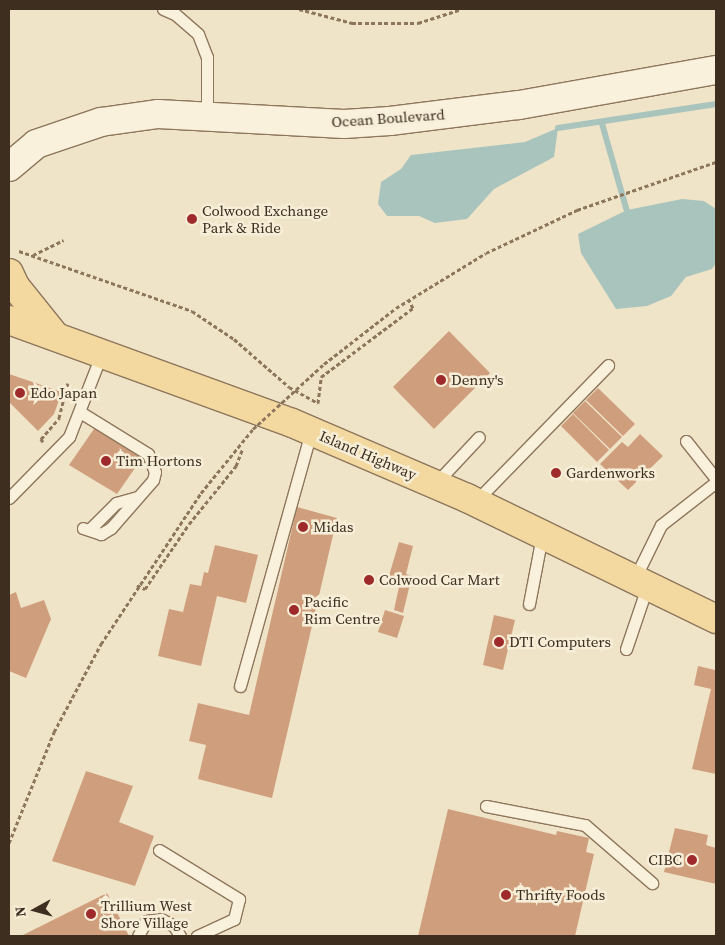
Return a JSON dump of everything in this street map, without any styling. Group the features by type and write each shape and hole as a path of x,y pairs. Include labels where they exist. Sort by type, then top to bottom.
{"main road":[{"path":"11,261 15,286 56,337"},
{"name":"Island Highway","path":"9,320 311,431 476,502 640,584 714,614"}],"street":[{"name":"Ocean Boulevard","path":"9,167 36,144 101,122 158,114 344,124 390,121 519,105 716,70"}],"lane":[{"path":"163,9 175,14 198,34 207,57 208,116"},
{"path":"9,498 59,450 80,412 102,353"},
{"path":"476,502 608,365"},
{"path":"80,412 153,461 154,480 139,496 116,504 87,528"},
{"path":"240,686 311,431"},
{"path":"435,484 479,437"},
{"path":"626,650 640,584 661,525 716,481 686,441"},
{"path":"529,604 542,536"},
{"path":"486,806 585,826 652,883"},
{"path":"159,850 239,899 234,919 197,936"},
{"path":"138,936 146,921 161,919 174,926 180,936"}],"path":[{"path":"299,9 352,23 418,23 462,9"},
{"path":"9,843 54,732 137,585 202,492 253,429 324,364 409,300 486,253 578,210 716,162"},
{"path":"11,261 33,255 64,240"},
{"path":"33,255 192,311 234,338 289,387 318,403 321,377 413,308 409,300"},
{"path":"137,585 145,589 194,516 236,466 244,448"}],"water":[{"path":"558,128 554,157 494,189 467,219 435,223 419,216 387,216 378,204 381,182 401,169 411,155 525,142"},
{"path":"682,199 704,201 716,209 716,263 712,269 686,277 671,296 647,306 616,309 581,253 578,234 627,210"}],"building":[{"name":"Denny's","path":"449,331 490,373 434,429 393,387"},
{"path":"9,374 62,392 54,414 38,431 9,402"},
{"path":"598,388 635,424 623,436 586,400"},
{"path":"585,401 622,437 610,449 573,413"},
{"path":"573,414 609,450 597,462 561,426"},
{"name":"Tim Hortons","path":"96,426 142,458 117,494 69,465"},
{"path":"640,434 663,456 628,490 600,464 622,442 628,447"},
{"name":"Pacific Rim Centre","path":"297,507 337,518 272,798 198,779 206,745 189,741 198,703 249,715"},
{"path":"399,542 413,546 406,574 412,576 403,613 394,610 400,582 388,579"},
{"path":"215,545 258,555 246,603 217,596 201,666 158,656 169,609 183,612 190,584 201,586 204,572 208,573"},
{"path":"16,592 21,608 44,600 51,619 26,678 9,671 9,595"},
{"path":"385,610 404,616 397,638 378,632"},
{"name":"DTI Computers","path":"494,615 515,620 503,670 483,665"},
{"path":"698,666 715,670 716,774 692,769 711,689 694,685"},
{"path":"86,771 133,786 119,822 154,836 135,886 52,861"},
{"name":"Thrifty Foods","path":"448,809 556,835 557,831 589,838 586,852 594,854 575,936 418,936"},
{"name":"CIBC","path":"675,828 708,835 706,845 716,848 716,884 664,872"},
{"name":"Trillium West Shore Village","path":"107,893 129,936 21,936"}],"waterway":[{"path":"558,128 716,104"},
{"path":"602,122 627,210"}],"place":[{"name":"Colwood Exchange Park & Ride","path":"192,219"},
{"name":"Denny's","path":"441,380"},
{"name":"Edo Japan","path":"20,393"},
{"name":"Tim Hortons","path":"106,461"},
{"name":"Gardenworks","path":"556,473"},
{"name":"Midas","path":"303,527"},
{"name":"Colwood Car Mart","path":"369,580"},
{"name":"Pacific Rim Centre","path":"294,610"},
{"name":"DTI Computers","path":"499,642"},
{"name":"CIBC","path":"692,860"},
{"name":"Thrifty Foods","path":"506,895"},
{"name":"Trillium West Shore Village","path":"91,914"}]}
